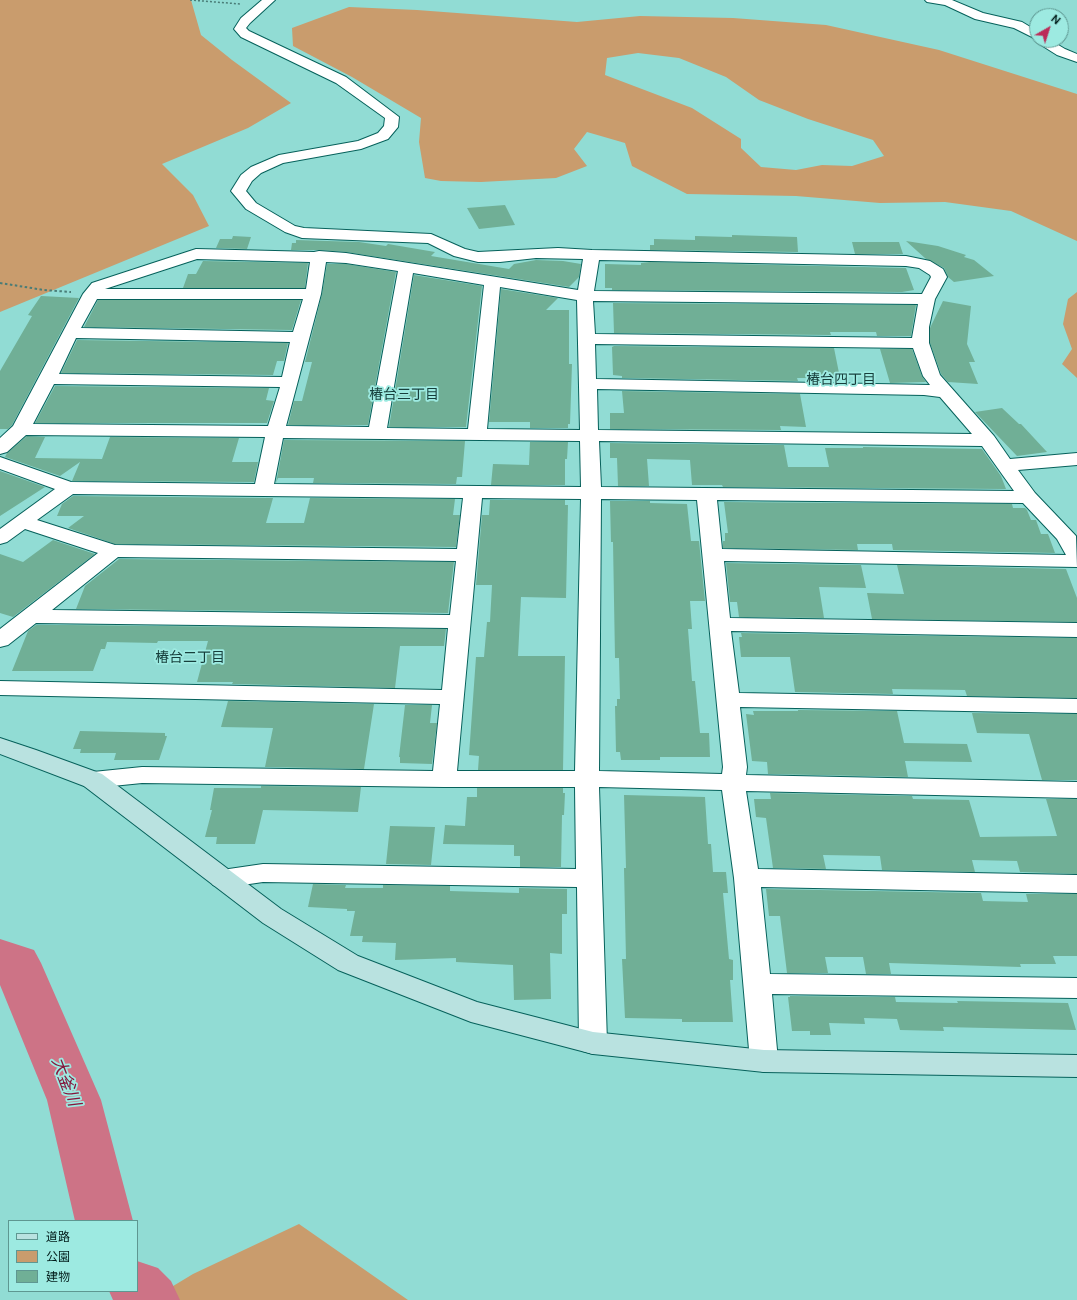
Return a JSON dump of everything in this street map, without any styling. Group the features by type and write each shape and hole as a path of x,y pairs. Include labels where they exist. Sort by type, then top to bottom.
{"street":[{"path":"931,0 947,2 979,16 1018,25 1029,31"},
{"path":"266,3 245,21 240,29 246,34 341,80 392,117 391,127 383,136 361,145 279,159 256,170 246,178 238,191 251,206 290,229 302,233 430,239 460,253 478,256 500,257 550,253 592,256 906,261 924,264 937,272 939,277 927,299 921,327 920,343 932,376 987,440 1028,497 1066,536 1077,556"},
{"path":"1055,48 1077,58"},
{"path":"0,448 21,429 91,294 98,286 196,254 319,256 346,258 585,296 927,299"},
{"path":"263,490 275,432 313,294 319,256"},
{"path":"592,256 585,296 591,492 587,779 593,1044"},
{"path":"377,433 406,268"},
{"path":"477,434 492,282"},
{"path":"91,294 313,294"},
{"path":"70,334 300,337"},
{"path":"587,339 920,343"},
{"path":"48,379 290,382"},
{"path":"588,384 924,390 945,392"},
{"path":"21,429 987,440"},
{"path":"1005,465 1077,459"},
{"path":"0,463 69,488 1028,497"},
{"path":"0,538 69,488"},
{"path":"444,779 473,491"},
{"path":"706,493 735,767 733,783 747,878 764,1061"},
{"path":"22,522 113,551 467,554"},
{"path":"0,640 113,551"},
{"path":"713,555 1077,560"},
{"path":"31,616 460,622"},
{"path":"720,624 1077,630"},
{"path":"0,688 452,697"},
{"path":"728,700 1077,706"},
{"path":"0,746 93,780 272,916 348,963 471,1011 593,1044 764,1061 1077,1066"},
{"path":"93,780 142,775 444,779 587,779 1077,790"},
{"path":"222,879 263,873 590,878"},
{"path":"747,878 1077,884"},
{"path":"757,984 1077,988"}],"path":[{"path":"190,0 266,3"},
{"path":"0,282 44,290 91,294"}],"green space":[{"path":"0,0 191,0 201,35 232,60 291,103 248,128 162,164 193,195 209,226 0,312"},
{"path":"349,7 417,10 577,22 640,16 733,18 826,25 939,50 1077,94 1077,241 1011,211 945,202 880,203 796,196 687,194 632,166 625,143 587,132 574,149 587,166 556,178 481,182 441,181 425,178 419,142 421,118 352,77 293,46 292,28","holes":["638,53 679,58 726,77 759,100 808,119 873,140 884,156 852,166 822,165 796,170 761,167 741,148 741,139 692,108 605,75 607,58"]},
{"path":"1077,292 1077,378 1062,364 1072,349 1063,324 1068,299"},
{"path":"299,1224 408,1300 150,1300 193,1274"}],"building":[{"path":"505,205 515,225 479,229 467,208"},
{"path":"732,235 797,237 798,252 650,250 650,245 654,245 654,239 695,240 695,236 732,237"},
{"path":"233,236 251,237 247,249 216,248 220,239 232,239"},
{"path":"296,240 359,242 386,246 388,244 435,252 431,256 509,269 514,264 536,260 563,261 581,264 579,277 569,287 346,252 291,250 292,243 296,243"},
{"path":"906,241 938,246 966,255 964,257 974,260 994,276 954,282 948,277 944,268 926,259"},
{"path":"852,242 899,242 903,254 855,254"},
{"path":"203,261 308,263 305,288 183,288 188,274 196,274"},
{"path":"641,263 906,268 914,290 902,292 612,290 612,288 605,288 605,264 641,265"},
{"path":"327,264 346,264 396,272 368,425 288,425 294,401 302,401 312,362 305,362 322,294"},
{"path":"414,275 482,286 466,427 389,427"},
{"path":"501,289 558,298 546,310 569,310 569,364 572,364 570,424 568,424 568,428 530,428 530,422 489,422"},
{"path":"41,296 79,298 12,425 8,429 0,429 0,371 32,316 28,315"},
{"path":"98,300 301,300 292,330 84,327"},
{"path":"943,301 971,306 967,344 975,362 969,362 978,384 948,382 941,374 930,343 930,328"},
{"path":"613,303 916,305 911,336 877,336 876,332 830,332 831,335 614,333"},
{"path":"77,340 288,343 284,361 277,361 273,375 61,373"},
{"path":"612,347 834,348 840,378 797,378 798,381 622,378 622,376 613,375"},
{"path":"880,349 912,349 922,376 926,382 890,383"},
{"path":"55,386 269,388 266,400 274,401 267,423 35,423"},
{"path":"622,391 800,394 806,427 780,426 781,430 610,429 610,413 624,413"},
{"path":"1002,408 1019,424 1021,424 1047,452 1017,456 975,412"},
{"path":"27,436 45,437 35,458 102,459 110,437 239,438 232,462 258,462 254,482 72,481 80,462 60,476 5,457 7,453"},
{"path":"284,440 465,441 462,477 457,477 456,484 313,483 314,478 278,478 276,483"},
{"path":"530,442 568,442 567,459 565,459 565,485 491,485 493,464 529,465"},
{"path":"610,443 784,445 788,467 829,467 825,448 863,447 982,449 1001,476 1006,489 723,487 722,485 692,485 690,460 647,459 649,486 618,486 617,458 610,458"},
{"path":"0,471 45,487 0,516"},
{"path":"73,496 273,498 266,523 304,523 310,498 455,499 453,515 460,515 456,547 115,544 68,528 84,516 57,516 62,504"},
{"path":"490,500 565,500 565,505 568,505 566,598 521,597 518,656 565,656 563,770 478,770 479,756 469,755 476,657 484,657 487,622 490,622 492,585 476,585 482,515 489,515"},
{"path":"610,501 650,501 650,503 687,504 691,541 699,541 705,601 690,601 692,629 688,629 692,681 695,681 700,733 709,733 710,757 660,757 660,760 621,760 620,752 616,752 615,706 617,706 617,699 620,699 619,658 615,658 613,542 611,542"},
{"path":"724,502 1012,504 1013,508 1025,508 1031,520 1036,520 1041,534 1048,534 1055,553 893,550 892,544 857,544 858,550 723,548 725,533 728,533"},
{"path":"53,540 95,554 13,617 0,613 0,554 23,562"},
{"path":"119,559 454,562 448,613 76,609 85,586"},
{"path":"726,563 861,565 866,588 819,587 824,618 739,617 737,602 730,602"},
{"path":"897,565 1066,569 1077,598 1077,622 872,619 867,593 904,594"},
{"path":"36,625 446,629 444,646 400,646 395,688 197,682 208,641 158,641 157,643 107,642 105,649 101,649 93,671 12,671 28,631"},
{"path":"741,633 1077,638 1077,698 967,696 965,690 892,689 893,694 795,692 790,657 741,657 739,637 742,637"},
{"path":"228,701 374,704 364,769 265,767 273,728 221,727"},
{"path":"405,705 432,705 430,723 437,723 432,764 400,763 399,757"},
{"path":"753,711 897,711 904,743 967,744 972,762 905,761 908,777 768,774 767,762 752,761 746,714 754,715"},
{"path":"972,713 1077,714 1077,780 1042,780 1029,734 977,733"},
{"path":"80,731 165,733 165,736 167,736 159,760 114,760 116,753 80,753 81,749 73,749"},
{"path":"261,786 361,787 358,812 263,810 255,844 216,844 217,837 205,837 212,810 210,810 214,788 261,788"},
{"path":"477,788 563,788 563,793 565,793 564,815 562,815 561,867 520,867 520,856 514,856 514,845 443,844 445,825 465,826 467,797 477,797"},
{"path":"770,793 912,796 913,799 969,800 980,837 1057,836 1046,799 1077,799 1077,874 1020,872 1017,861 972,860 975,872 882,870 880,856 823,855 826,869 773,868 766,818 756,817 754,799 771,799"},
{"path":"624,795 705,797 708,844 711,844 713,872 726,872 728,893 723,893 729,959 733,960 733,980 730,980 733,1022 682,1022 682,1019 625,1018 622,959 626,959"},
{"path":"390,826 435,827 431,865 386,864"},
{"path":"313,884 346,885 345,888 383,888 383,885 450,886 450,891 519,893 519,888 567,889 567,914 562,914 562,954 550,953 551,999 514,1000 513,965 456,962 456,958 395,960 396,943 362,942 363,936 350,936 355,911 347,911 347,909 308,907"},
{"path":"766,889 981,893 983,901 1028,902 1026,894 1077,894 1077,956 1053,956 1056,964 1020,964 1021,967 889,963 891,974 866,974 863,957 825,957 828,973 787,973 780,916 769,916"},
{"path":"788,997 895,997 896,1002 958,1003 957,1001 1068,1003 1076,1030 943,1027 944,1031 900,1030 897,1019 864,1018 865,1024 829,1023 831,1035 810,1035 810,1031 792,1031"}],"waterway":[{"name":"大釜川","path":"0,958 16,963 74,1100 104,1220"},
{"name":"大釜川","path":"138,1288 150,1300"}],"district":[{"name":"椿台四丁目","path":"841,380"},
{"name":"椿台三丁目","path":"404,395"},
{"name":"椿台二丁目","path":"190,658"}]}
